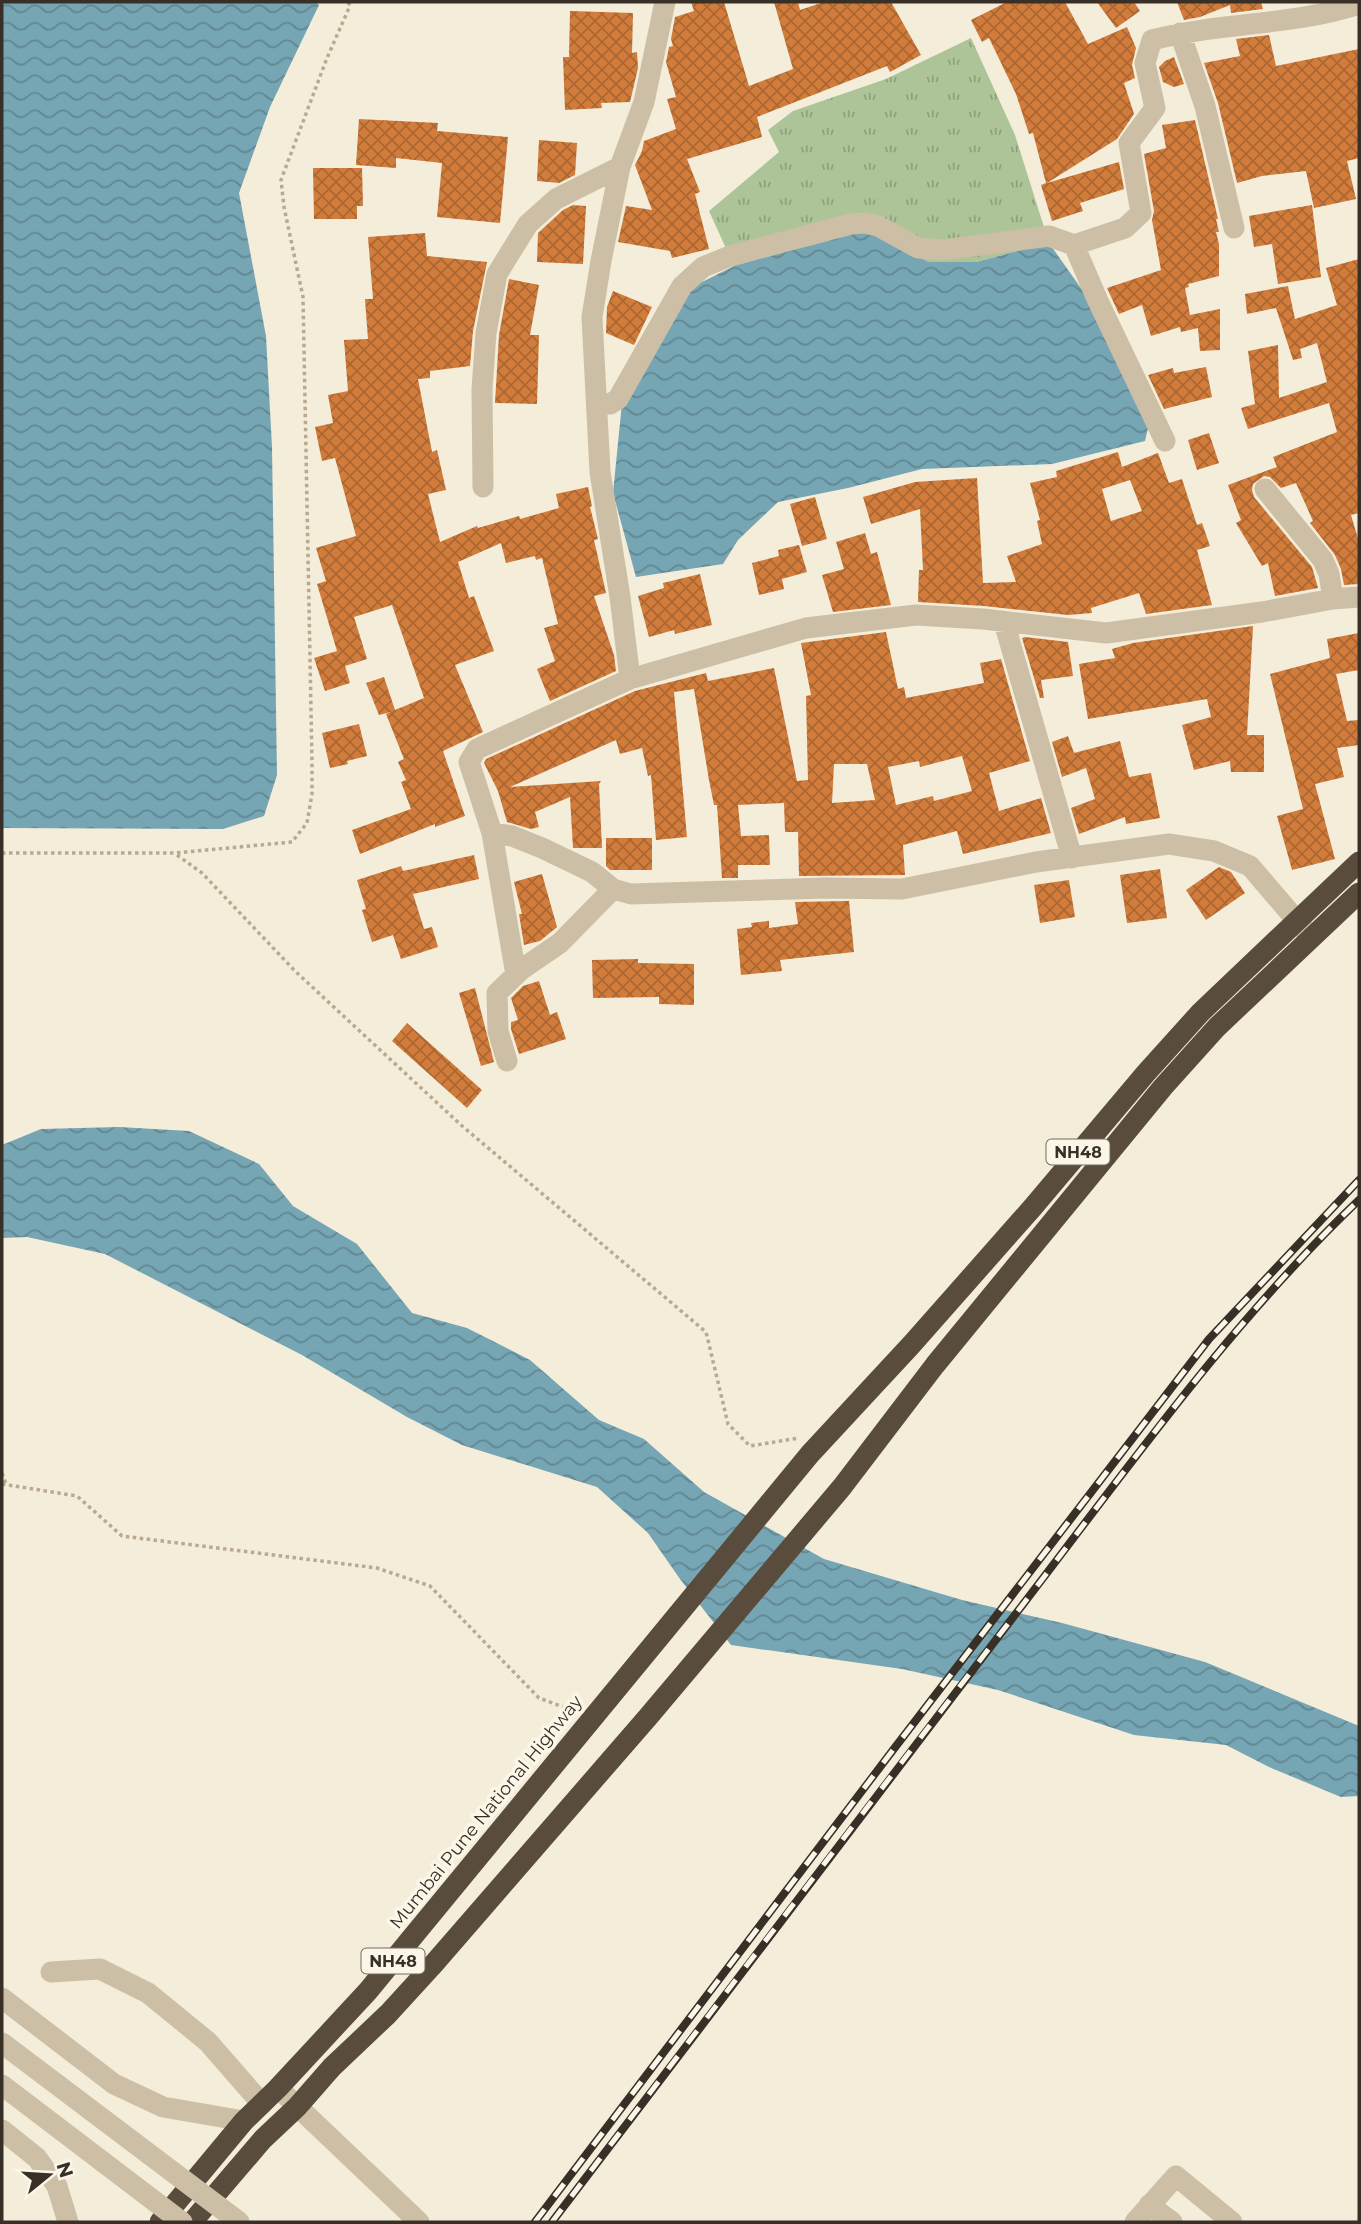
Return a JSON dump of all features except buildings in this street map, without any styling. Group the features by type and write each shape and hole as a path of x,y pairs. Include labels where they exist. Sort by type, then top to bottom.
{"highway":[{"name":"NH48","path":"830,1433 1034,1207 1201,1012 1359,862"},
{"name":"NH48","path":"192,2222 235,2169 431,1967 648,1717 842,1487 934,1365 1130,1126 1217,1027 1359,893"},
{"name":"Mumbai Pune National Highway","path":"160,2222 244,2121 369,1991 830,1433"}],"street":[{"path":"630,679 600,472 592,317 620,167 644,102 665,2"},
{"path":"597,404 610,404 618,399 682,286 704,267 730,256 851,224 864,223 878,226 918,248 963,249 1049,236 1074,245 1125,228 1140,213 1129,143 1155,108 1145,63 1152,40 1180,33 1331,13 1359,4"},
{"path":"1180,33 1205,106 1234,228"},
{"path":"483,487 482,390 486,333 497,274 528,224 556,199 620,167"},
{"path":"1074,245 1098,302 1165,442"},
{"path":"1265,489 1323,561 1329,574 1333,599"},
{"path":"516,975 492,833 469,762 472,754 477,749 630,679 806,628 916,615 1106,633 1359,597"},
{"path":"1004,622 1072,858"},
{"path":"492,833 512,836 542,848 592,872 612,889 631,894 825,888 902,889 1072,858 1168,844 1214,851 1250,866 1311,938"},
{"path":"507,1061 498,1031 497,993 516,975 560,943 612,889"},
{"path":"51,1972 100,1969 148,1993 208,2042 262,2104"},
{"path":"2,1998 114,2084 163,2107 244,2121"},
{"path":"2,2043 239,2222"},
{"path":"2,2085 182,2222"},
{"path":"278,2088 419,2222"},
{"path":"2,2130 37,2158 57,2186 68,2222"},
{"path":"1135,2222 1176,2176 1232,2222"},
{"path":"1149,2205 1172,2222"}],"path":[{"path":"2,853 175,853 292,842 307,823 312,794 312,748 303,297 281,180 349,8 348,2"},
{"path":"175,853 202,873 295,971 461,1125 706,1332 729,1424 750,1446 830,1433"},
{"path":"2,1473 4,1484 77,1496 122,1536 377,1568 430,1586 539,1698 592,1718"}],"green space":[{"path":"971,38 1015,135 1049,243 976,262 929,262 862,229 734,266 709,211 779,152 768,130 793,111 886,79"}],"water":[{"path":"2,2 316,2 319,5 270,107 239,193 266,336 272,447 277,775 264,816 223,829 2,828"},
{"path":"862,229 929,262 976,262 1049,243 1088,298 1150,420 1145,441 1052,464 922,469 778,502 738,540 723,564 636,577 613,493 622,403 688,289 734,266"},
{"path":"119,1127 189,1131 259,1164 293,1206 357,1244 412,1313 467,1328 530,1360 599,1420 644,1439 704,1492 824,1559 962,1600 1062,1623 1205,1662 1359,1726 1359,1796 1341,1797 1269,1767 1226,1745 1134,1735 998,1690 902,1669 731,1645 648,1533 597,1487 462,1445 407,1417 302,1355 105,1254 27,1237 2,1238 2,1145 41,1129"}],"railway":[{"path":"535,2222 1209,1339 1359,1180"},
{"path":"552,2222 1143,1446 1268,1294 1359,1200"}]}
